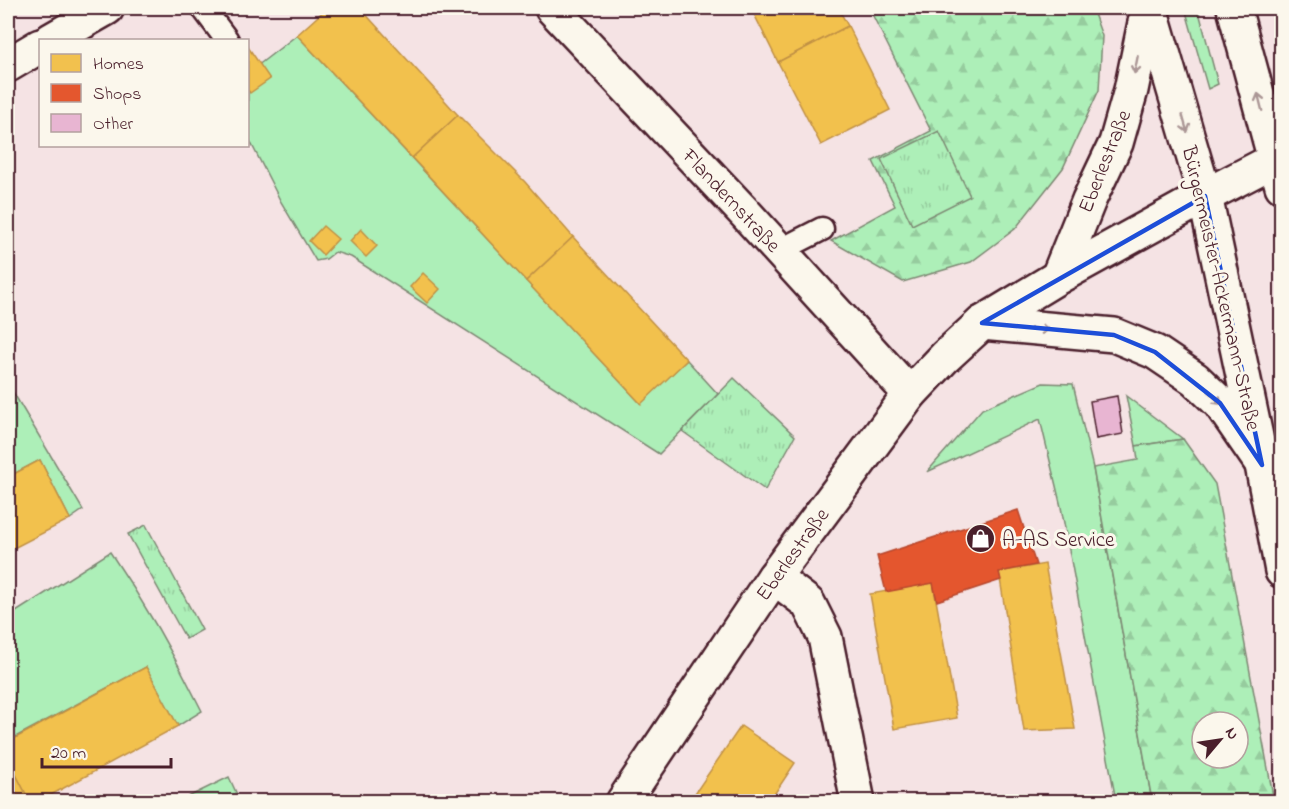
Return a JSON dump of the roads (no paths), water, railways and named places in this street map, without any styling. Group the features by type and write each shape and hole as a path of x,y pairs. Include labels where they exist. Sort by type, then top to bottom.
{"street":[{"path":"53,39 107,8"},
{"name":"Flandernstraße","path":"552,8 910,394"},
{"name":"Bürgermeister-Ackermann-Straße","path":"1149,8 1205,196 1262,465 1281,571"},
{"name":"Eberlestraße","path":"1058,277 1089,200 1116,143 1131,90 1149,8"},
{"path":"1234,8 1279,167"},
{"path":"8,65 39,47"},
{"name":"Eberlestraße","path":"623,801 774,577 910,394 945,357 982,324 1058,277 1205,196 1279,167"},
{"path":"982,324 1114,335 1155,352 1195,379 1220,403 1262,465"},
{"path":"774,577 808,603 825,637 858,801"}],"lane":[{"path":"203,8 226,39"},
{"path":"779,251 822,229"}],"place":[{"name":"A-AS Service","path":"981,539"}]}
